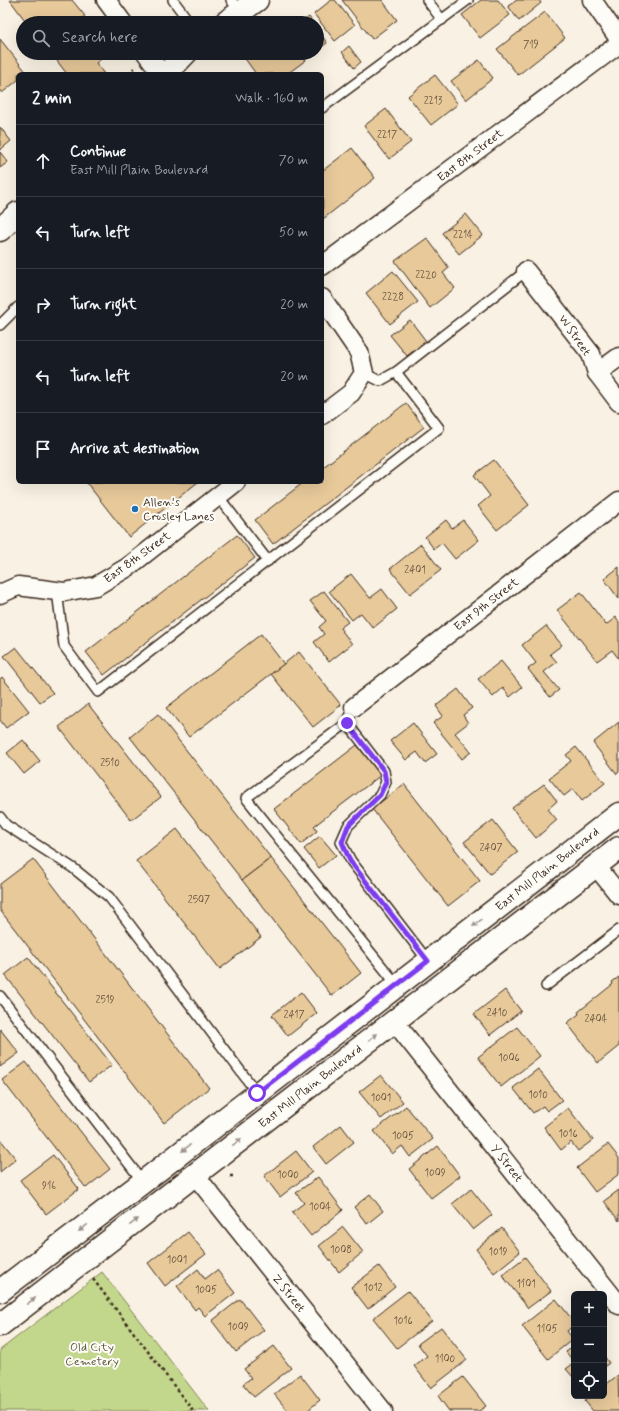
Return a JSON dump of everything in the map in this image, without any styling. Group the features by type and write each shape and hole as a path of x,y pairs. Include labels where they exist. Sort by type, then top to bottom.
{"main road":[{"path":"168,72 179,60"},
{"path":"0,230 16,215"},
{"name":"East Mill Plain Boulevard","path":"0,1291 619,814"},
{"name":"East Mill Plain Boulevard","path":"0,1325 619,848"}],"street":[{"path":"106,0 118,16"},
{"path":"592,0 619,39"},
{"name":"East 8th Street","path":"324,265 619,44"},
{"path":"151,60 160,72"},
{"name":"W Street","path":"526,271 591,354 597,373 619,402"},
{"path":"324,301 359,352 364,373 351,393 324,413"},
{"path":"597,373 619,357"},
{"name":"East 8th Street","path":"0,594 18,586 64,592 96,586 128,567 233,484"},
{"name":"East 9th Street","path":"350,715 619,500"},
{"path":"596,866 619,896"},
{"name":"Y Street","path":"394,1021 619,1305"},
{"name":"Z Street","path":"195,1175 383,1411"}],"lane":[{"path":"173,0 185,16"},
{"path":"427,0 442,20"},
{"path":"324,107 468,0"},
{"path":"364,373 380,381 396,372 526,271"},
{"path":"0,325 16,309"},
{"path":"57,591 64,646 98,692 439,428 396,372"},
{"path":"218,496 268,561"},
{"path":"396,985 246,798 350,715 384,771 386,782 380,795 348,826 342,842 350,861 428,961"},
{"path":"0,817 6,825 73,868 109,898 257,1093"},
{"path":"546,986 619,930"},
{"path":"0,996 142,1182"}],"path":[{"path":"130,72 134,67"},
{"path":"230,1176 236,1176"},
{"path":"80,1264 96,1282 192,1411"}],"green space":[{"name":"Old City Cemetery","path":"102,1272 209,1411 0,1411 0,1350"}],"building":[{"path":"10,0 72,0 85,16 22,16"},
{"path":"331,0 335,0 355,25 335,41 324,27 324,16 316,16 314,14"},
{"path":"342,0 382,0 397,20 372,39"},
{"path":"481,0 498,0 510,15 480,38 462,15"},
{"path":"517,0 539,0 541,3 519,21 508,6"},
{"path":"545,12 565,38 518,75 497,49"},
{"path":"0,39 26,72 16,72 16,82 2,93 0,91"},
{"path":"349,46 361,62 354,68 342,52"},
{"path":"56,60 100,60 96,63 103,72 65,72"},
{"path":"246,60 306,60 290,72 255,72"},
{"path":"479,60 493,78 466,100 451,81"},
{"path":"435,75 458,104 431,125 408,96"},
{"path":"386,109 411,142 389,159 364,126"},
{"path":"0,127 11,141 0,150"},
{"path":"352,148 375,178 324,218 324,169"},
{"path":"0,152 8,162 0,168"},
{"path":"466,214 483,235 459,254 442,233"},
{"path":"427,238 449,268 443,273 455,288 430,308 395,261"},
{"path":"393,271 418,302 390,324 366,293"},
{"path":"410,320 426,341 407,356 390,335"},
{"path":"406,403 424,427 273,544 255,520 301,484 324,484 324,466"},
{"path":"494,460 529,505 497,530 478,506 490,496 474,475"},
{"name":"Allen's Crosley Lanes","path":"88,484 195,484 129,537"},
{"path":"446,520 452,528 463,520 479,540 455,559 442,543 434,549 425,537"},
{"path":"237,535 255,558 104,675 86,652"},
{"path":"421,544 441,570 410,594 390,569"},
{"path":"619,567 619,599 604,579"},
{"path":"351,574 370,598 382,589 397,609 373,628 361,613 352,620 329,591"},
{"path":"324,591 348,622 340,628 352,644 329,662 314,642 324,634 319,627 326,621 310,601"},
{"path":"581,592 606,625 616,617 619,622 619,659 612,650 597,661 557,610"},
{"path":"546,626 562,645 550,654 557,662 544,672 559,690 550,697 528,669 536,663 522,645"},
{"path":"261,634 284,664 189,737 166,708"},
{"path":"16,647 53,693 40,702 4,656"},
{"path":"299,652 341,705 313,727 271,674"},
{"path":"501,661 522,687 510,697 503,688 493,697 478,679"},
{"path":"2,677 29,711 6,728 0,720 0,679"},
{"path":"458,689 472,708 463,715 468,723 455,733 471,752 462,759 433,723 443,716 436,706"},
{"path":"88,704 161,797 131,820 59,727"},
{"path":"158,714 271,858 242,880 130,737"},
{"path":"619,722 619,772 617,774 593,743"},
{"path":"413,723 437,754 425,763 417,752 406,760 390,741"},
{"path":"23,740 40,761 24,774 7,753"},
{"path":"357,745 381,775 314,826 317,831 301,844 274,809"},
{"path":"576,747 605,783 582,801 573,789 564,796 549,778 571,761 566,755"},
{"path":"404,784 480,881 448,906 372,809"},
{"path":"544,784 557,801 548,809 557,820 536,838 512,808"},
{"path":"493,820 518,852 490,874 464,842"},
{"path":"177,829 261,937 220,969 136,861"},
{"path":"320,836 336,855 319,868 304,849"},
{"path":"271,858 361,973 332,996 242,880"},
{"path":"33,859 209,1088 164,1123 0,910 0,884"},
{"path":"28,957 112,1065 89,1082 5,975"},
{"path":"619,977 619,1046 598,1063 567,1023 579,1014 578,1012 613,984 612,982"},
{"path":"505,990 521,1011 490,1035 474,1014"},
{"path":"301,992 317,1013 288,1036 272,1015"},
{"path":"517,1027 540,1056 501,1087 478,1057"},
{"path":"0,1029 19,1053 0,1067"},
{"path":"26,1062 110,1169 86,1188 2,1080"},
{"path":"538,1069 562,1100 547,1111 543,1106 533,1113 513,1088"},
{"path":"381,1075 403,1102 381,1119 359,1092"},
{"path":"406,1106 433,1139 410,1157 402,1146 392,1154 374,1131"},
{"path":"568,1108 593,1140 578,1151 571,1142 561,1150 544,1127"},
{"path":"341,1125 354,1142 326,1164 313,1147"},
{"path":"0,1139 16,1159 0,1172"},
{"path":"608,1144 619,1158 619,1174 595,1192 577,1168"},
{"path":"438,1146 460,1176 431,1198 409,1169"},
{"path":"296,1151 312,1172 280,1197 264,1176"},
{"path":"53,1155 79,1189 46,1214 20,1180"},
{"path":"318,1177 343,1210 311,1236 292,1212 304,1203 296,1193"},
{"path":"471,1189 492,1215 473,1230 452,1204"},
{"path":"619,1190 619,1221 604,1201"},
{"path":"370,1194 383,1211 367,1224 354,1207"},
{"path":"343,1227 363,1252 339,1272 319,1246"},
{"path":"502,1228 520,1252 494,1273 476,1249"},
{"path":"188,1232 206,1254 165,1286 148,1263"},
{"path":"525,1257 551,1291 528,1308 502,1275"},
{"path":"379,1266 395,1287 368,1309 351,1287"},
{"path":"198,1269 205,1279 217,1270 235,1293 205,1316 198,1307 195,1310 177,1286"},
{"path":"408,1291 432,1321 397,1348 373,1318"},
{"path":"240,1299 264,1330 236,1352 212,1321"},
{"path":"556,1299 571,1318 571,1328 567,1331 571,1336 571,1341 548,1359 522,1326"},
{"path":"441,1327 467,1360 431,1388 414,1366 427,1356 418,1344"},
{"path":"274,1346 291,1368 254,1397 243,1384 251,1378 244,1369"},
{"path":"571,1348 571,1358 566,1352"},
{"path":"571,1365 571,1375 566,1369"},
{"path":"300,1374 320,1400 307,1411 288,1411 274,1394"},
{"path":"618,1375 619,1411 593,1411 585,1401 587,1399 607,1399 607,1384"},
{"path":"463,1377 486,1406 479,1411 449,1411 438,1396"}],"place":[{"name":"Allen's Crosley Lanes","path":"135,509"}],"route":[{"path":"257,1093 428,961 350,861 342,842 348,826 380,795 386,782 384,771 347,723"}]}
